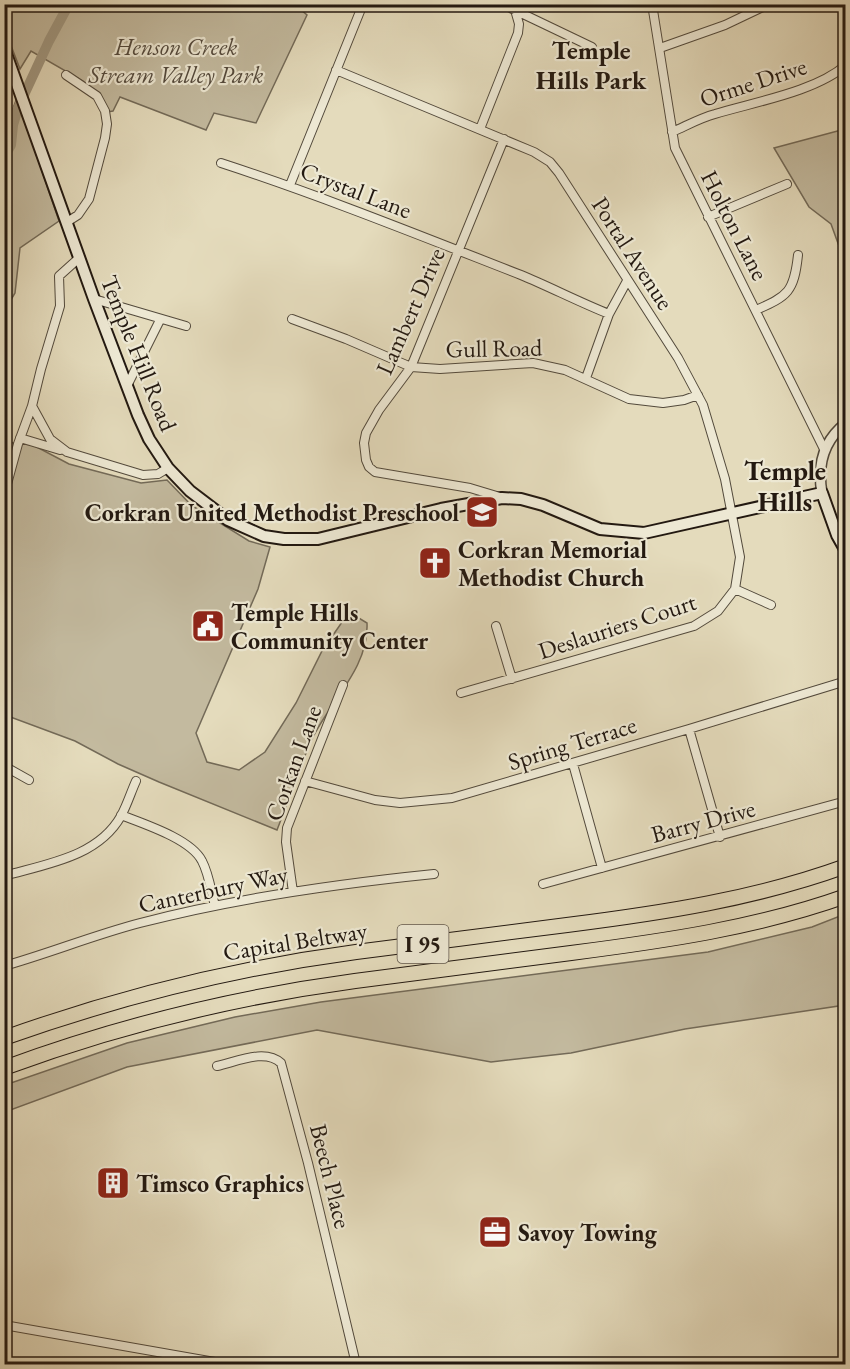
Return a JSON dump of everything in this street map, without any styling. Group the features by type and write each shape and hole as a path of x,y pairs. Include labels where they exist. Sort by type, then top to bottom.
{"highway":[{"name":"Capital Beltway","path":"4,1038 119,1001 224,975 354,953 705,906 783,887 846,866"},
{"name":"Capital Beltway","path":"4,1068 127,1028 252,998 357,981 710,933 788,915 846,896"}],"main road":[{"name":"Temple Hill Road","path":"5,52 126,388 149,439 168,468 190,491 228,520 264,536 284,540 318,539 441,509 502,498 521,499 543,505 600,529 644,533 822,493"},
{"path":"822,493 830,518 846,551"},
{"path":"784,502 816,503 830,518"}],"street":[{"path":"290,185 363,4"},
{"path":"502,4 592,47"},
{"name":"Holton Lane","path":"652,4 675,148 824,449"},
{"path":"660,48 693,38 770,4"},
{"path":"480,129 519,33 519,19 515,10"},
{"name":"Orme Drive","path":"672,132 711,115 765,101 811,84 834,74 846,65"},
{"name":"Portal Avenue","path":"336,70 534,152 555,167 654,320 698,395 710,425 732,513 740,557 735,589"},
{"path":"66,75 97,96 105,111 107,124 89,199 78,215 66,222"},
{"name":"Lambert Drive","path":"502,498 470,488 375,472 369,467 365,453 366,434 379,410 411,368 504,139"},
{"name":"Crystal Lane","path":"221,163 351,208 609,314"},
{"path":"708,217 787,184"},
{"path":"756,310 783,297 789,290 794,278 798,255"},
{"path":"4,495 60,306 59,276 79,258"},
{"path":"586,378 609,314 627,281"},
{"path":"94,299 186,327"},
{"name":"Gull Road","path":"292,319 346,339 411,368 440,369 533,363 565,370 586,378 616,395 636,400 663,403 698,395"},
{"path":"126,388 159,320"},
{"path":"32,406 50,439 67,452"},
{"path":"822,493 820,471 824,449 833,434 846,423"},
{"path":"20,438 143,475 158,474 168,468"},
{"path":"735,589 771,605"},
{"name":"Deslauriers Court","path":"462,693 693,627 718,611 735,589"},
{"path":"496,626 512,680"},
{"name":"Corkan Lane","path":"293,892 286,842 287,828 343,685"},
{"name":"Spring Terrace","path":"305,781 375,800 400,803 462,796 573,764 593,756 844,685"},
{"path":"689,729 720,837"},
{"path":"573,764 602,868"},
{"path":"4,766 29,780"},
{"path":"4,876 69,858 93,846 110,831 121,815 135,781"},
{"name":"Barry Drive","path":"543,884 846,801"},
{"path":"121,815 182,840 197,853 205,869 215,906"},
{"name":"Canterbury Way","path":"4,966 139,923 215,906 293,892 434,873"},
{"name":"Beech Place","path":"217,1066 261,1056 276,1058 281,1063 308,1163 356,1365"},
{"path":"4,1325 226,1365"}],"green space":[{"name":"Henson Creek Stream Valley Park","path":"294,4 307,15 256,123 214,113 206,130 120,97 113,111 107,112 83,81 31,51 20,69 5,30 4,5"},
{"path":"17,98 59,221 20,248 15,293 5,310 5,129"},
{"path":"846,129 845,259 831,224 809,207 774,148"},
{"path":"5,442 33,445 69,464 141,483 167,480 191,505 249,541 270,547 258,589 196,733 207,762 239,770 265,752 296,703 322,651 349,612 367,623 362,655 347,684 312,739 277,830 118,764 75,741 5,715"},
{"path":"845,914 845,1005 685,1029 571,1053 491,1062 317,1030 127,1067 5,1112 5,1085 127,1043 235,1017 321,1002 708,952 812,927"}],"waterway":[{"path":"4,157 11,145 18,108 69,4"}],"place":[{"name":"Corkran United Methodist Preschool","path":"482,512"},
{"name":"Corkran Memorial Methodist Church","path":"435,563"},
{"name":"Temple Hills Community Center","path":"208,626"},
{"name":"Timsco Graphics","path":"113,1183"},
{"name":"Savoy Towing","path":"495,1232"}],"district":[{"name":"Temple Hills Park","path":"591,65"},
{"name":"Temple Hills","path":"785,486"}]}
